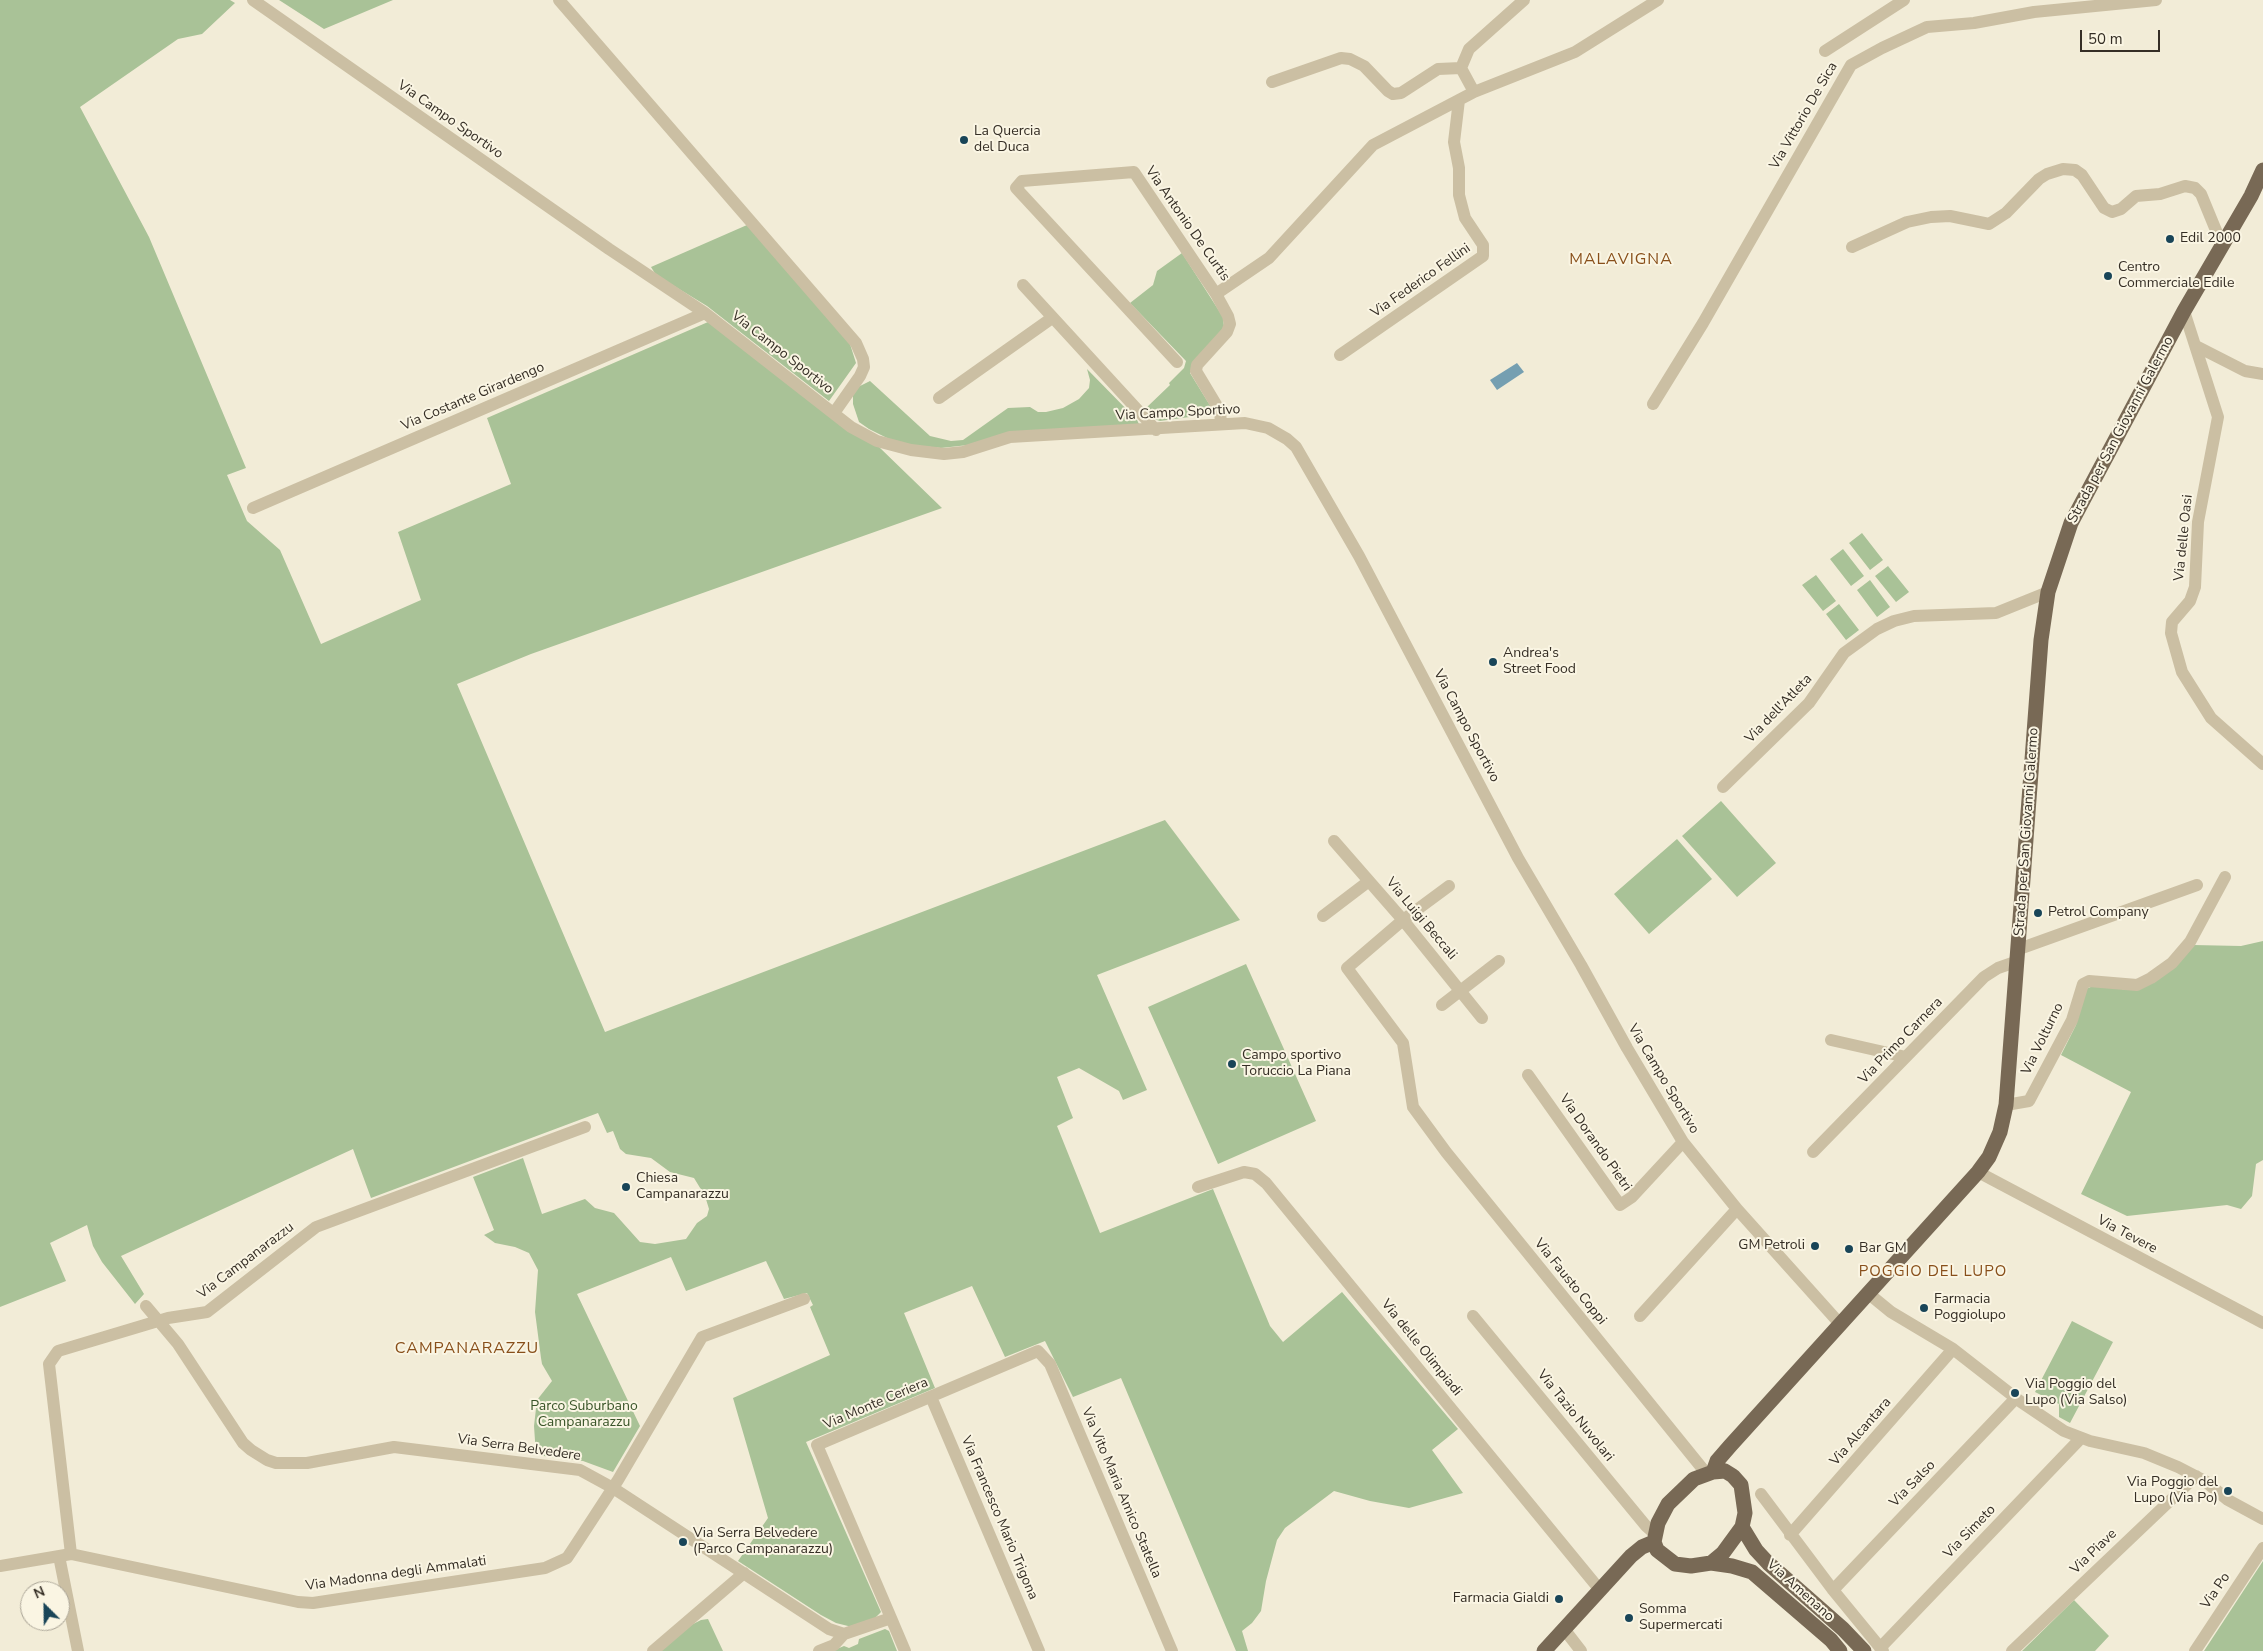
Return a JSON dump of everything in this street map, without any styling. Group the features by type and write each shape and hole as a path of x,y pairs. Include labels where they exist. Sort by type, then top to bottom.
{"main road":[{"name":"Strada per San Giovanni Galermo","path":"1709,1472 1730,1446 1978,1172 1989,1157 2000,1132 2006,1105 2041,640 2048,592 2071,522 2184,311 2251,196 2263,170"},
{"path":"1656,1543 1675,1564 1690,1566 1711,1563 1723,1553 1742,1528 1745,1513 1740,1485 1733,1476 1729,1462 1730,1446"},
{"path":"1544,1651 1618,1570 1640,1557 1651,1554 1668,1504 1694,1479 1709,1472 1724,1472 1733,1476"},
{"name":"Via Amenano","path":"1742,1528 1756,1550 1768,1563 1843,1629 1864,1651"},
{"name":"Via Amenano","path":"1711,1563 1732,1566 1752,1572 1831,1640 1840,1651"}],"street":[{"name":"Via Campo Sportivo","path":"253,0 609,249 705,313 851,427 878,441 911,450 944,454 963,452 1010,437 1156,430 1221,424 1245,424 1268,428 1287,439 1296,447 1359,556 1518,858 1581,965 1626,1048 1683,1142 1737,1209 1841,1325"},
{"path":"559,0 856,343 864,366 860,376 834,413"},
{"path":"1474,92 1462,68 1469,49 1524,0"},
{"name":"Via Antonio De Curtis","path":"1178,362 1016,188 1022,181 1134,172 1216,294 1269,258 1373,145 1474,92 1575,52 1658,0"},
{"path":"1825,52 1904,0"},
{"name":"Via Vittorio De Sica","path":"1653,404 1708,314 1850,65 1927,27 1974,24 2034,12 2156,0"},
{"path":"1272,82 1341,58 1350,59 1364,66 1393,94 1401,93 1438,69 1462,68"},
{"name":"Via Federico Fellini","path":"1340,355 1479,261 1483,256 1483,245 1465,218 1459,195 1459,168 1454,142 1460,100"},
{"path":"1852,247 1907,222 1931,217 1950,216 1989,224 2006,213 2039,178 2062,169 2075,170 2082,175 2104,208 2112,212 2121,208 2136,196 2160,194 2185,186 2195,188 2201,194 2222,245"},
{"path":"1023,285 1156,430"},
{"path":"1216,294 1228,316 1230,324 1227,332 1197,366 1196,371 1220,411 1221,424"},
{"name":"Via delle Oasi","path":"2184,311 2218,417 2198,522 2195,587 2190,601 2172,622 2171,632 2182,672 2211,718 2263,764"},
{"name":"Via Costante Girardengo","path":"253,508 705,313"},
{"path":"939,398 1052,318"},
{"path":"2196,346 2245,371 2263,374"},
{"name":"Via dell'Atleta","path":"1722,786 1810,703 1844,653 1877,629 1894,621 1914,616 1996,613 2048,592"},
{"name":"Via Luigi Beccali","path":"1334,841 1461,990 1482,1018"},
{"name":"Via Volturno","path":"2006,1105 2029,1101 2072,1020 2083,984 2089,981 2138,985 2172,963 2190,942 2225,876"},
{"path":"1324,916 1369,881"},
{"name":"Via Primo Carnera","path":"1813,1152 1984,977 2018,955 2197,885"},
{"path":"1402,920 1449,886"},
{"name":"Via Fausto Coppi","path":"1402,920 1347,968 1403,1042 1413,1108 1446,1152 1709,1472"},
{"path":"1442,1004 1499,960"},
{"path":"1831,1040 1906,1057"},
{"name":"Via Dorando Pietri","path":"1528,1075 1620,1205 1632,1197 1683,1142"},
{"name":"Via Campanarazzu","path":"78,1651 65,1555 49,1364 58,1351 160,1321 207,1312 316,1227 585,1127"},
{"name":"Via delle Olimpiadi","path":"1198,1187 1244,1172 1255,1174 1266,1183 1600,1590"},
{"name":"Via Tevere","path":"1978,1172 2263,1323"},
{"path":"1640,1316 1737,1209"},
{"path":"1869,1294 1891,1312 1953,1349 2016,1398 2064,1431 2080,1438 2144,1453 2196,1476 2228,1500 2263,1519"},
{"name":"Via Madonna degli Ammalati","path":"0,1566 65,1555 298,1602 313,1603 545,1568 567,1558 613,1488 702,1337 804,1299"},
{"name":"Via Serra Belvedere","path":"146,1306 178,1344 244,1442 251,1450 268,1460 276,1463 307,1463 394,1447 580,1470 613,1488 829,1629 844,1634"},
{"name":"Via Tazio Nuvolari","path":"1473,1316 1646,1526 1656,1543"},
{"name":"Via Alcantara","path":"1790,1535 1953,1349"},
{"name":"Via Monte Ceriera","path":"891,1618 817,1446 1038,1351"},
{"name":"Via Vito Maria Amico Statella","path":"1038,1351 1050,1364 1172,1651"},
{"name":"Via Francesco Mario Trigona","path":"931,1397 1039,1651"},
{"name":"Via Salso","path":"1833,1590 2016,1398"},
{"name":"Via Simeto","path":"1882,1649 2080,1438"},
{"name":"Via Piave","path":"2012,1651 2196,1476"},
{"path":"1761,1494 1790,1535 1882,1649"},
{"name":"Via Po","path":"2195,1651 2263,1548"},
{"path":"653,1651 744,1573"},
{"path":"819,1651 834,1644 844,1634 891,1618 905,1651"},
{"path":"1564,1629 1581,1651"}],"green space":[{"name":"Parco Suburbano Campanarazzu","path":"0,0 230,0 235,3 202,34 178,39 80,107 149,237 246,468 227,475 247,521 280,550 321,644 421,600 398,532 511,484 487,418 708,322 878,446 942,508 531,654 457,684 605,1032 1165,820 1240,920 1097,975 1147,1090 1123,1100 1119,1091 1079,1068 1057,1077 1073,1118 1057,1126 1100,1233 1213,1189 1270,1326 1283,1342 1342,1292 1458,1429 1432,1450 1463,1493 1409,1508 1370,1501 1334,1491 1285,1528 1277,1540 1266,1581 1261,1611 1252,1623 1242,1631 1248,1651 1236,1651 1121,1378 1073,1397 1045,1341 1005,1357 972,1286 904,1313 935,1388 806,1442 881,1612 874,1619 852,1627 836,1623 738,1561 768,1518 733,1398 830,1355 810,1307 813,1305 807,1293 784,1299 766,1261 686,1291 671,1257 577,1294 640,1426 613,1472 583,1461 536,1455 534,1426 537,1400 552,1381 542,1364 535,1312 538,1270 529,1253 515,1247 495,1243 484,1235 494,1230 473,1177 523,1158 542,1214 585,1199 595,1208 614,1213 640,1242 655,1244 686,1239 697,1223 707,1216 709,1209 705,1196 694,1178 670,1172 651,1158 626,1154 620,1149 613,1131 607,1133 598,1113 371,1198 353,1149 121,1256 144,1294 135,1304 102,1262 93,1246 87,1225 50,1243 66,1281 0,1307"},
{"path":"279,0 393,0 324,29"},
{"path":"747,225 850,344 856,363 829,401 707,306 656,275 651,267"},
{"path":"1182,253 1223,317 1224,327 1190,373 1211,407 1211,411 1204,415 1160,421 1154,419 1146,408 1170,385 1169,383 1184,368 1186,361 1130,303 1153,285 1157,271"},
{"path":"1087,369 1137,420 1140,426 941,448 912,445 889,439 869,429 859,422 853,404 853,394 858,387 870,381 930,436 951,441 963,440 1008,408 1030,407 1038,412 1046,412 1063,408 1079,399 1089,388 1090,380"},
{"path":"1862,533 1883,560 1870,570 1849,543"},
{"path":"1843,549 1864,576 1851,586 1830,559"},
{"path":"1888,566 1909,592 1896,602 1875,576"},
{"path":"1816,575 1836,601 1823,611 1802,585"},
{"path":"1870,580 1890,607 1877,617 1857,590"},
{"path":"1839,604 1859,630 1846,640 1826,614"},
{"path":"1721,801 1776,863 1737,897 1682,836"},
{"path":"1677,839 1712,879 1649,934 1614,894"},
{"path":"2263,941 2263,1160 2256,1164 2252,1196 2241,1209 2227,1205 2127,1216 2081,1194 2131,1092 2061,1055 2076,1025 2086,989 2095,985 2128,990 2193,945 2241,946"},
{"name":"Campo sportivo Toruccio La Piana","path":"1246,964 1316,1121 1218,1164 1148,1007"},
{"path":"2072,1321 2113,1342 2070,1423 2059,1417 2059,1404 2035,1392"},
{"path":"2263,1561 2263,1651 2204,1651"},
{"path":"2074,1600 2109,1636 2095,1651 2022,1651"},
{"path":"708,1619 723,1651 658,1651 689,1626"},
{"path":"885,1629 889,1631 897,1651 832,1651 844,1646 849,1648 858,1644 859,1639"}],"water":[{"path":"1517,363 1524,372 1497,390 1490,380"}],"place":[{"name":"La Quercia del Duca","path":"964,140"},
{"name":"Edil 2000","path":"2170,239"},
{"name":"Centro Commerciale Edile","path":"2108,276"},
{"name":"Andrea's Street Food","path":"1493,662"},
{"name":"Petrol Company","path":"2038,913"},
{"name":"Campo sportivo Toruccio La Piana","path":"1232,1064"},
{"name":"Chiesa Campanarazzu","path":"626,1187"},
{"name":"GM Petroli","path":"1815,1246"},
{"name":"Bar GM","path":"1849,1249"},
{"name":"Farmacia Poggiolupo","path":"1924,1308"},
{"name":"Via Poggio del Lupo (Via Salso)","path":"2015,1393"},
{"name":"Via Poggio del Lupo (Via Po)","path":"2228,1491"},
{"name":"Via Serra Belvedere (Parco Campanarazzu)","path":"683,1542"},
{"name":"Farmacia Gialdi","path":"1559,1599"},
{"name":"Somma Supermercati","path":"1629,1618"}],"district":[{"name":"MALAVIGNA","path":"1621,260"},
{"name":"POGGIO DEL LUPO","path":"1933,1272"},
{"name":"CAMPANARAZZU","path":"467,1349"}]}
